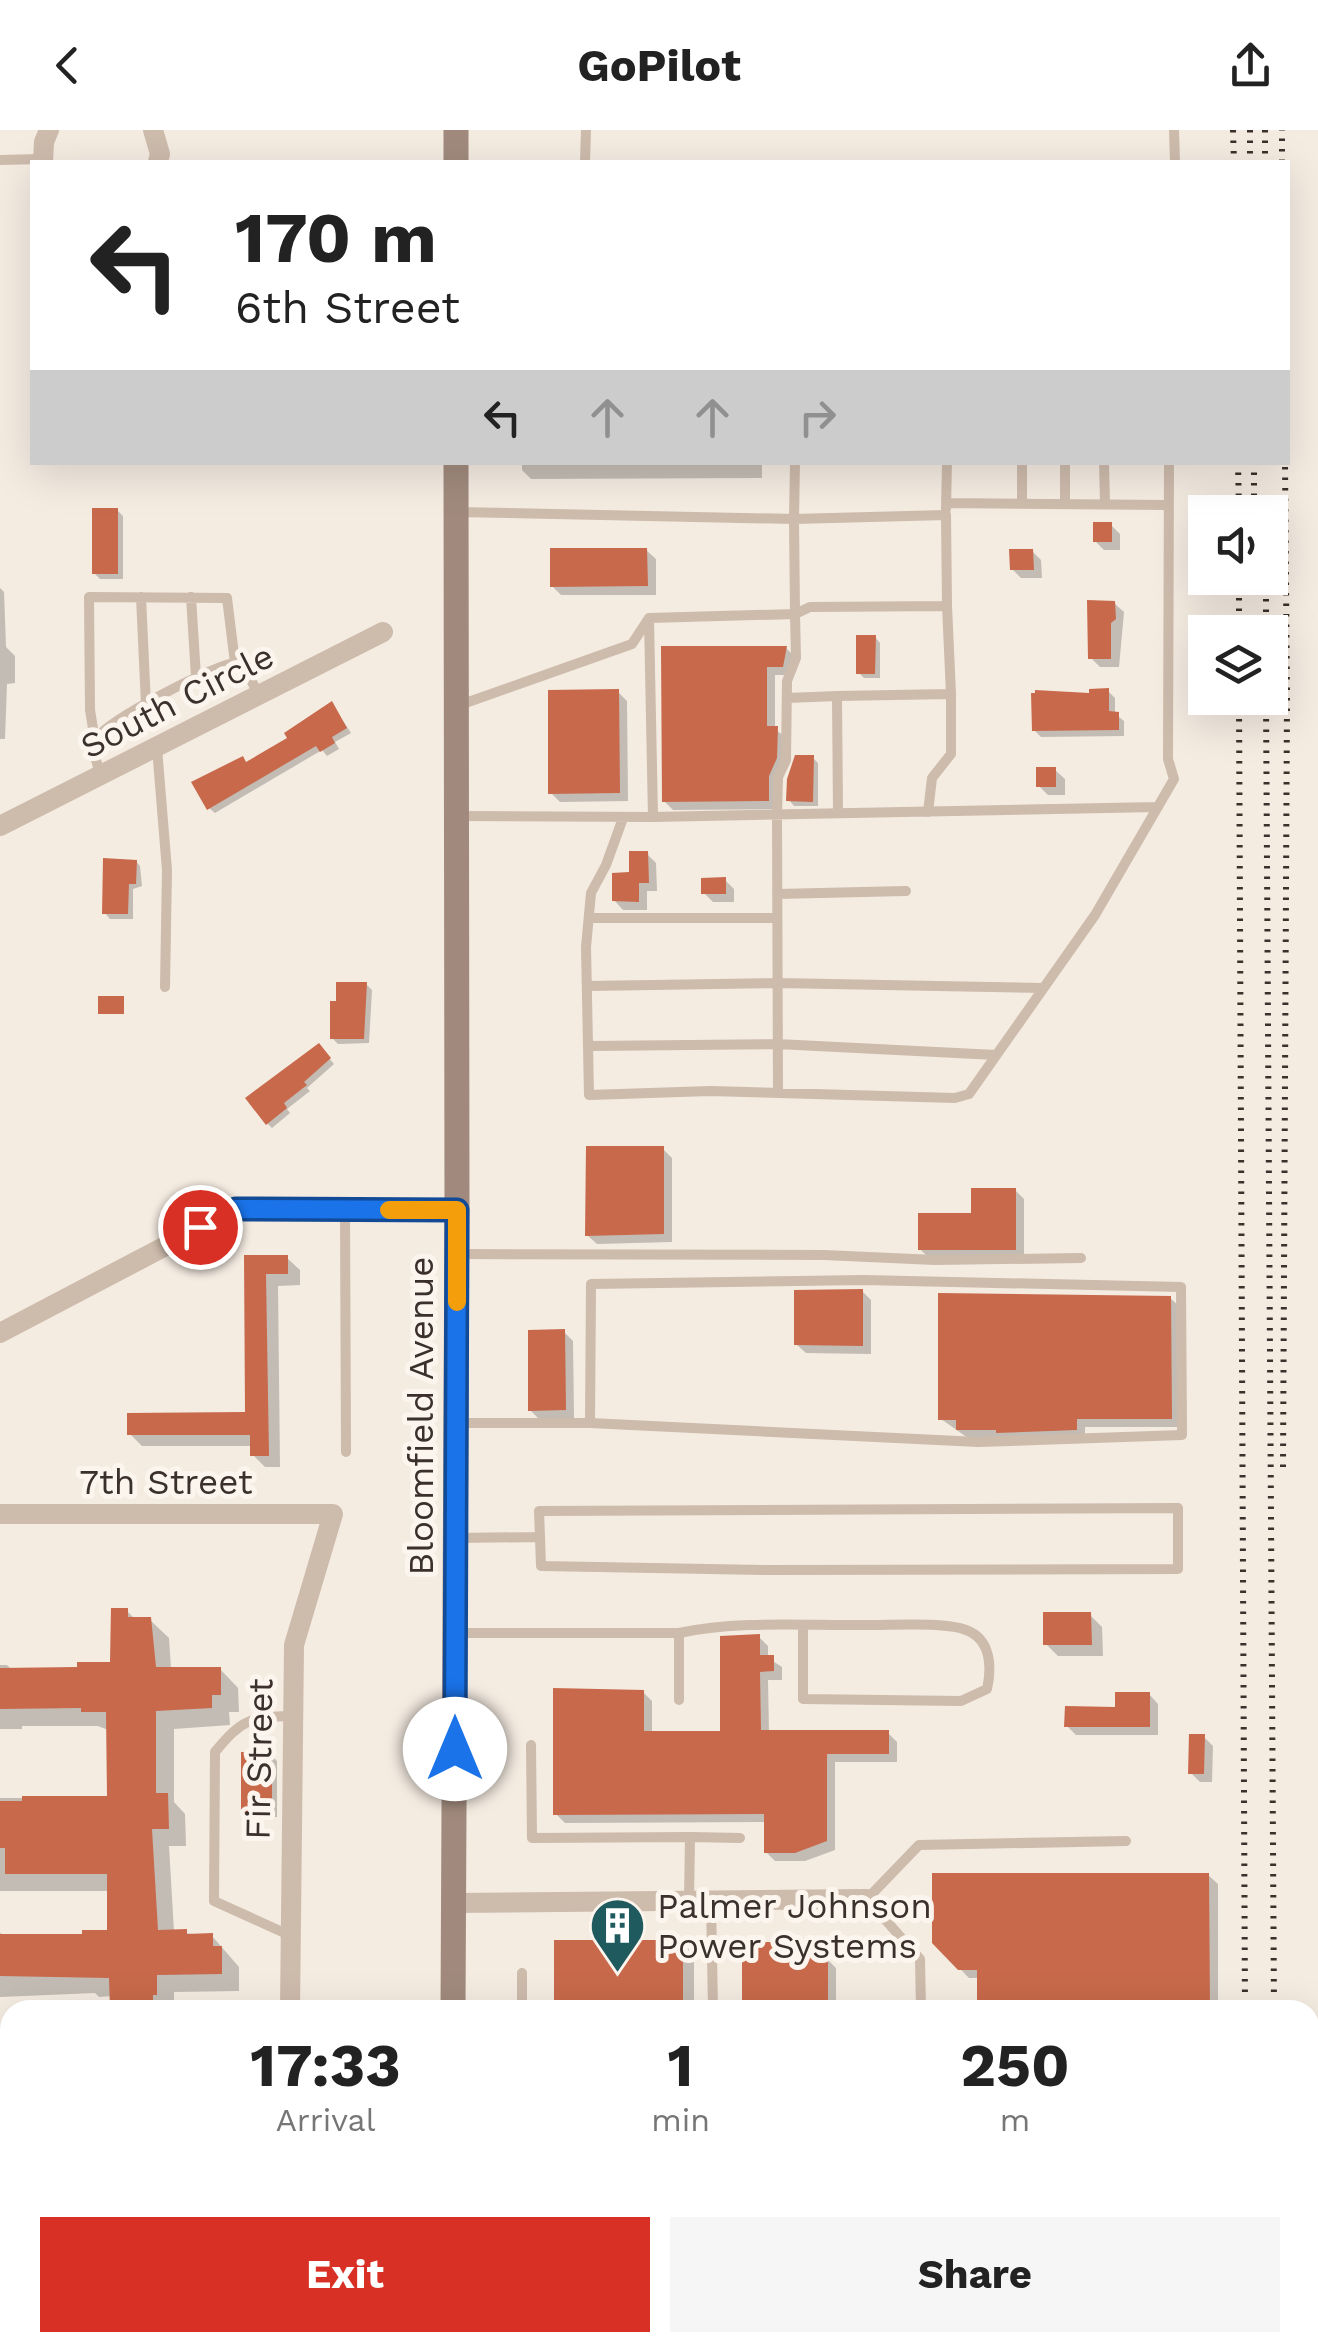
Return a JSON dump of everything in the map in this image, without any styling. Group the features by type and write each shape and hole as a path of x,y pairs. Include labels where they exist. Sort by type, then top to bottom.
{"main road":[{"path":"456,130 456,160"},
{"name":"Bloomfield Avenue","path":"453,2000 456,465"}],"street":[{"path":"42,160 49,130"},
{"path":"153,130 158,160"},
{"name":"South Circle","path":"0,826 384,632"},
{"path":"0,1333 236,1209 457,1210"},
{"name":"7th Street","path":"0,1514 333,1514"},
{"name":"Fir Street","path":"290,2000 294,1644 333,1514"},
{"path":"454,1903 867,1900"}],"lane":[{"path":"586,130 586,160"},
{"path":"1174,130 1175,160"},
{"path":"0,160 30,161"},
{"path":"778,1093 778,777 786,760 789,673 796,658 796,465"},
{"path":"928,812 932,778 951,754 947,465"},
{"path":"1022,465 1022,504"},
{"path":"1065,465 1065,504"},
{"path":"1104,465 1105,504"},
{"path":"623,818 591,893 588,918 590,1095 710,1091 956,1098 969,1094 1095,915 1174,779 1168,759 1169,465"},
{"path":"456,512 794,518 1022,504 1167,505"},
{"path":"101,777 94,756 90,710 89,597 227,598 235,663"},
{"path":"141,597 146,705"},
{"path":"191,597 196,677"},
{"path":"649,618 795,614 810,607 947,606"},
{"path":"456,706 632,644 649,618"},
{"path":"649,618 653,817"},
{"path":"95,740 107,727 220,664 235,663 245,670 259,695"},
{"path":"787,698 951,694"},
{"path":"837,696 838,814"},
{"path":"157,748 168,870 165,987"},
{"path":"456,816 623,818 1158,807"},
{"path":"777,894 906,891"},
{"path":"588,918 777,918"},
{"path":"588,986 1043,988"},
{"path":"590,1046 778,1044 996,1055"},
{"path":"345,1210 346,1452"},
{"path":"457,1254 1081,1258"},
{"path":"456,1422 590,1423 978,1442 1182,1435 1182,1287 864,1280 591,1284 590,1423"},
{"path":"1178,1508 1178,1569 541,1566 540,1537 539,1510 1178,1508"},
{"path":"456,1538 540,1537"},
{"path":"455,1633 679,1633 709,1627 803,1626 910,1625 967,1630 986,1646 992,1670 987,1689 961,1701 803,1699 803,1626"},
{"path":"679,1633 679,1700"},
{"path":"290,1935 214,1901 216,1752 242,1722 258,1717 292,1716"},
{"path":"531,1745 532,1838 740,1838"},
{"path":"689,1901 690,1837"},
{"path":"921,2000 920,1959 867,1900 919,1845 1126,1841"},
{"path":"711,1901 713,2000"},
{"path":"522,1973 522,2000"}],"building":[{"path":"92,508 118,508 118,574 92,574"},
{"path":"1093,522 1112,522 1112,542 1093,542"},
{"path":"550,548 647,548 648,586 550,587"},
{"path":"1009,549 1033,549 1034,570 1010,570"},
{"path":"1087,600 1115,601 1111,659 1088,659"},
{"path":"856,635 876,635 875,674 856,674"},
{"path":"661,646 787,646 783,667 767,667 767,726 778,726 769,801 662,802"},
{"path":"1109,688 1109,711 1119,712 1119,730 1032,731 1031,693 1035,690 1089,693 1089,689"},
{"path":"619,689 620,793 548,794 548,690"},
{"path":"332,701 347,728 332,737 335,743 320,752 316,746 207,810 191,782 243,756 246,762 287,738 284,733"},
{"path":"795,755 814,755 813,802 786,801 787,779"},
{"path":"1036,767 1056,767 1056,787 1036,787"},
{"path":"629,851 648,851 649,883 639,883 639,902 612,901 612,873 629,872"},
{"path":"103,858 137,860 136,884 129,884 128,914 102,914"},
{"path":"726,877 726,894 701,894 701,878"},
{"path":"336,982 367,982 364,1039 330,1039 330,1001 336,1001"},
{"path":"98,996 124,996 124,1014 98,1014"},
{"path":"319,1043 331,1058 284,1103 287,1108 266,1125 245,1098"},
{"path":"586,1146 664,1146 664,1234 585,1236"},
{"path":"971,1188 1016,1188 1016,1250 918,1250 918,1213 971,1213"},
{"path":"244,1255 288,1255 288,1274 266,1274 269,1456 250,1456 250,1435 127,1435 127,1413 245,1412"},
{"path":"863,1289 863,1346 794,1345 794,1290"},
{"path":"938,1293 1171,1296 1172,1419 1077,1419 1077,1430 956,1430 956,1420 938,1420"},
{"path":"565,1329 566,1410 528,1411 528,1330"},
{"path":"111,1608 128,1608 128,1617 151,1617 156,1667 221,1667 221,1695 212,1695 212,1708 156,1711 156,1793 168,1793 169,1829 152,1829 158,1930 213,1933 213,1946 222,1946 222,1974 157,1975 157,1995 153,1995 153,2000 110,2000 109,1978 0,1976 0,1934 82,1934 82,1930 107,1930 107,1874 5,1874 5,1848 0,1848 0,1801 22,1801 22,1796 107,1796 106,1712 81,1712 81,1708 0,1709 0,1668 77,1667 77,1662 110,1662"},
{"path":"1043,1612 1091,1612 1092,1645 1043,1645"},
{"path":"760,1634 760,1655 774,1655 774,1671 760,1672 761,1730 889,1730 889,1754 827,1754 827,1841 795,1853 764,1853 764,1814 553,1815 553,1688 644,1690 644,1731 720,1731 720,1636"},
{"path":"1115,1692 1150,1692 1150,1727 1064,1727 1065,1706 1115,1707"},
{"path":"1189,1734 1205,1734 1204,1774 1188,1774"},
{"path":"241,1752 272,1752 272,1813 241,1813"},
{"path":"932,1873 1209,1873 1210,2000 977,2000 977,1970 958,1970 932,1943"},
{"name":"Palmer Johnson Power Systems","path":"554,1940 683,1940 683,2000 554,2000"},
{"path":"742,1942 787,1942 828,1957 828,2000 742,2000"}],"railway":[{"path":"1233,130 1234,160"},
{"path":"1250,130 1250,160"},
{"path":"1265,130 1265,160"},
{"path":"1282,130 1282,160"},
{"path":"1238,465 1239,495"},
{"path":"1254,465 1254,495"},
{"path":"1283,1467 1285,465"},
{"path":"1239,595 1239,615"},
{"path":"1266,595 1266,615"},
{"path":"1239,715 1245,2000"},
{"path":"1266,715 1274,2000"}],"slow traffic":[{"path":"389,1210 457,1210 457,1302"}],"place":[{"name":"Palmer Johnson Power Systems","path":"618,1975"}],"route":[{"path":"200,1227 236,1209 457,1210 455,1749"}]}
